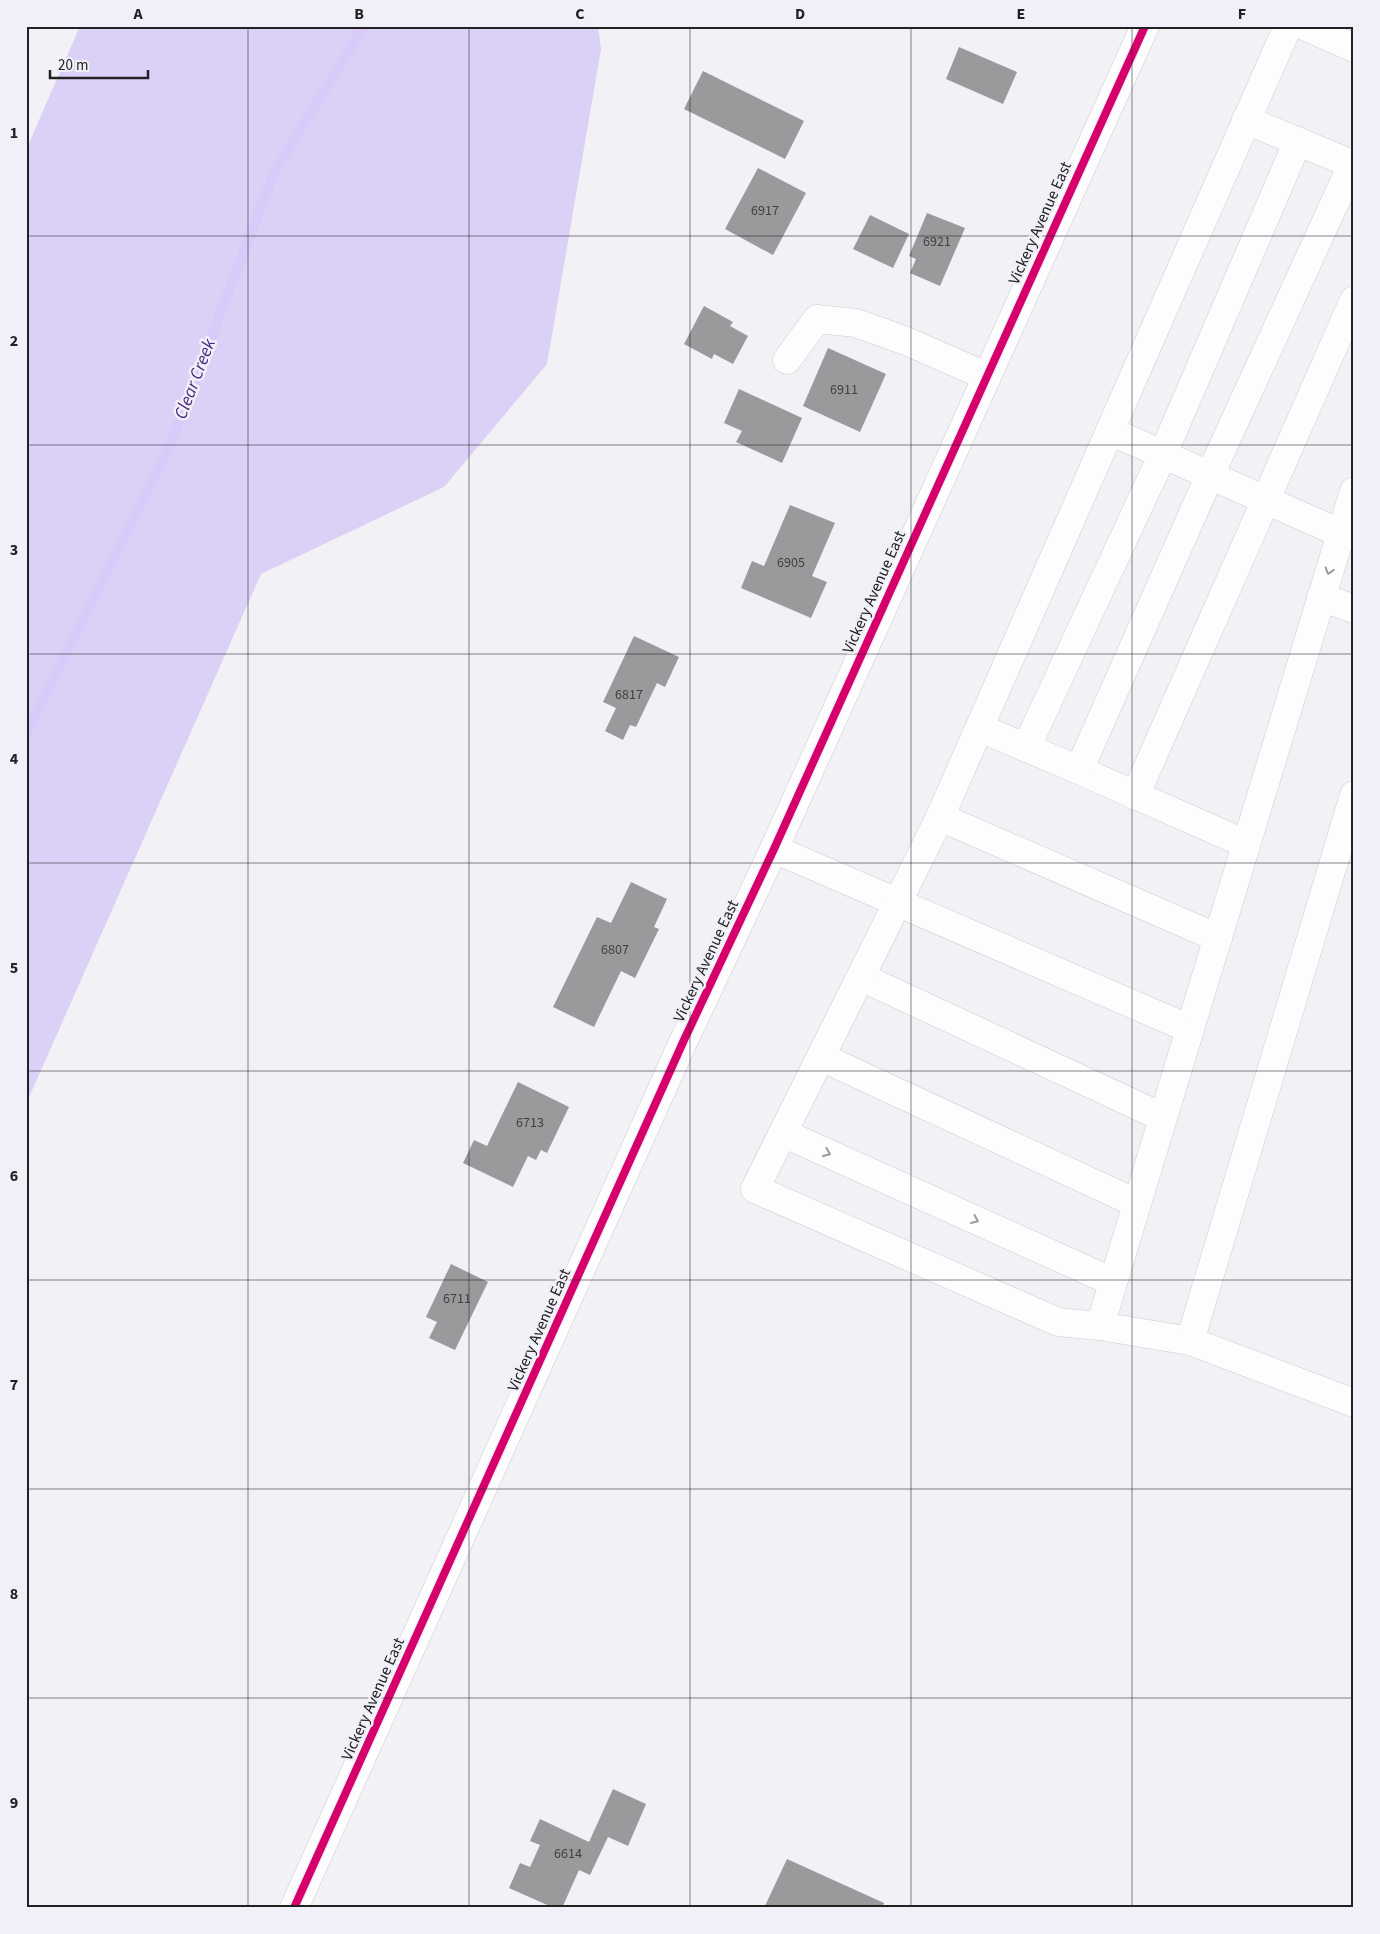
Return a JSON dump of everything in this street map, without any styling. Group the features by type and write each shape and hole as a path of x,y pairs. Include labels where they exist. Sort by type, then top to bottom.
{"street":[{"name":"Vickery Avenue East","path":"294,1908 680,1049 774,849 1145,26"},
{"path":"1288,26 940,818 755,1189 1058,1322 1100,1326 1190,1341 1354,1402"},
{"path":"1304,26 1354,48"},
{"path":"1079,770 1210,476 1353,165 1246,120"},
{"path":"1026,748 1163,454 1298,141"},
{"path":"1134,796 1354,300"},
{"path":"787,360 817,319 856,323 906,341 986,376"},
{"path":"1110,431 1340,534"},
{"path":"1100,1326 1162,1117 1354,491"},
{"path":"1321,598 1354,609"},
{"path":"980,728 1246,844"},
{"path":"1190,1341 1354,795"},
{"path":"940,818 1218,938"},
{"path":"774,849 897,904 1190,1029"},
{"path":"861,977 1162,1117"},
{"path":"821,1057 1136,1203"},
{"path":"783,1133 1113,1282"}],"shaded area":[{"path":"80,26 598,26 601,49 547,364 444,487 261,574 26,1104 26,150"}],"building":[{"path":"959,47 1017,72 1003,104 946,79"},
{"path":"703,71 804,121 785,159 684,109"},
{"path":"758,168 806,193 773,255 725,229"},
{"path":"927,213 965,228 940,286 910,273 916,259 909,256"},
{"path":"870,215 909,234 893,268 853,249"},
{"path":"704,306 733,322 730,326 748,336 733,364 714,354 712,359 684,344"},
{"path":"828,348 886,374 860,432 803,406"},
{"path":"739,389 802,418 782,463 736,442 742,431 724,423"},
{"path":"790,505 835,523 812,576 827,582 811,618 741,588 752,561 764,566"},
{"path":"634,636 679,657 665,687 657,683 636,727 630,725 623,740 605,731 616,708 603,702"},
{"path":"631,882 667,899 654,927 659,929 635,978 621,971 594,1027 553,1007 597,917 611,923"},
{"path":"518,1082 569,1107 547,1153 541,1150 536,1160 528,1156 513,1187 463,1163 474,1140 487,1146"},
{"path":"451,1264 488,1282 455,1350 429,1338 437,1322 426,1317"},
{"path":"613,1789 646,1804 628,1846 608,1837 590,1875 579,1870 562,1908 554,1908 509,1888 520,1863 530,1867 540,1845 530,1841 540,1819 589,1842"},
{"path":"787,1859 884,1903 882,1908 764,1908"}],"waterway":[{"name":"Clear Creek","path":"26,734 167,452 275,171 364,26"}],"cycle path":[{"path":"294,1908 684,1040 774,849 1145,26"}]}
